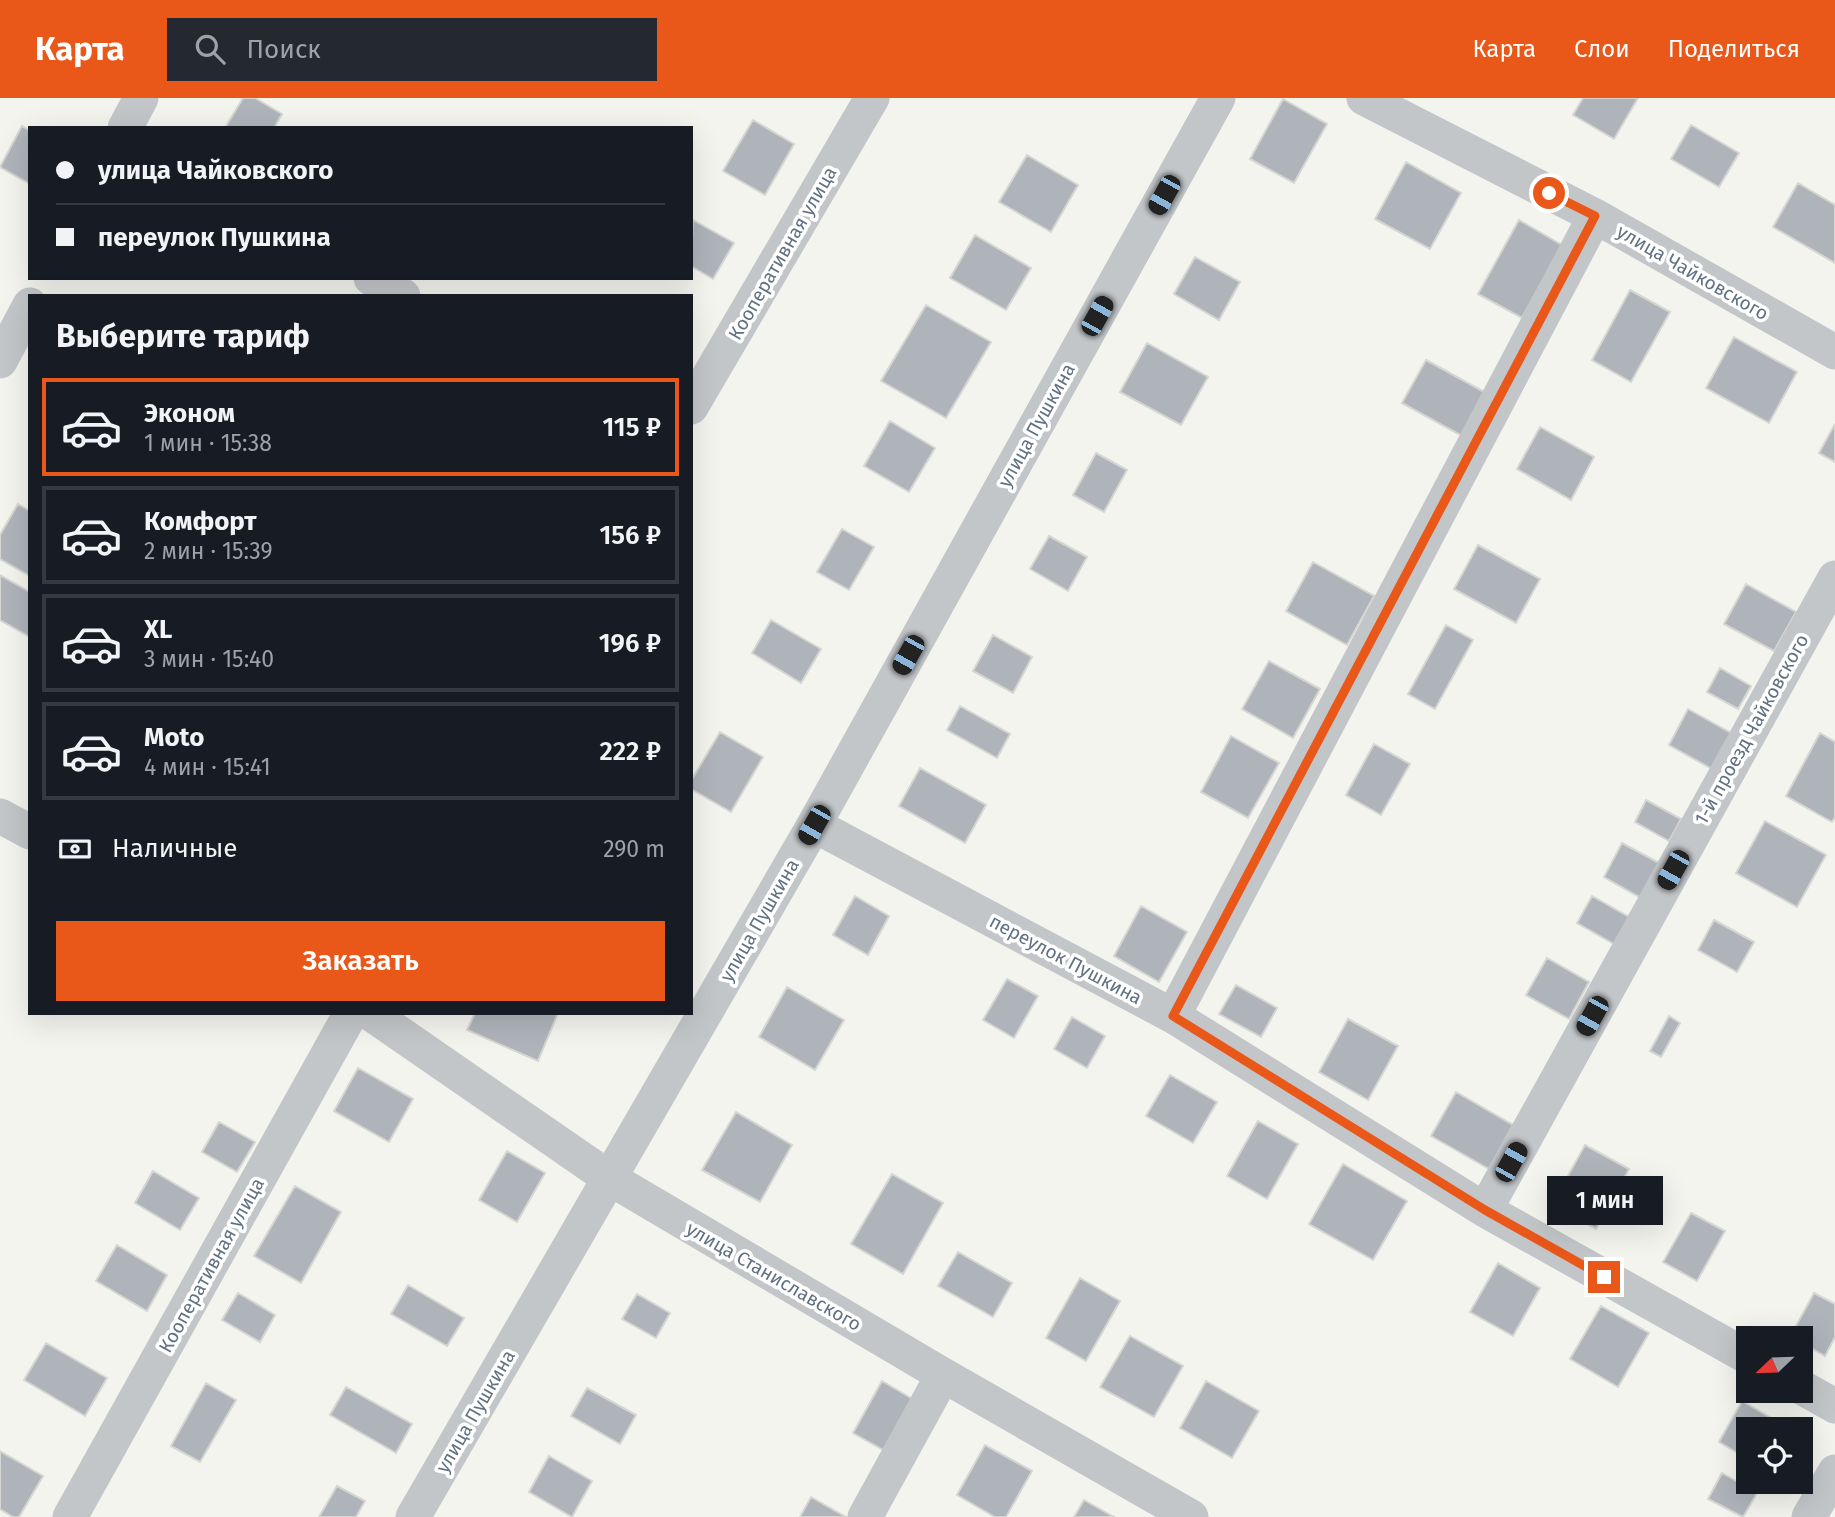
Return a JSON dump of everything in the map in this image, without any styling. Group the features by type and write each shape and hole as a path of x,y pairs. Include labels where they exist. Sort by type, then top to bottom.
{"street":[{"path":"126,126 141,98"},
{"name":"Кооперативная улица","path":"693,404 872,98"},
{"name":"улица Пушкина","path":"413,1517 814,825 1219,98"},
{"name":"улица Чайковского","path":"1364,98 1595,216 1835,352"},
{"path":"1173,1016 1595,216"},
{"path":"375,280 400,294"},
{"path":"0,361 28,309"},
{"name":"1-й проезд Чайковского","path":"1485,1210 1835,578"},
{"path":"0,817 28,831"},
{"name":"переулок Пушкина","path":"814,825 1173,1016 1485,1210 1736,1350"},
{"name":"Кооперативная улица","path":"70,1517 350,1015"},
{"name":"улица Станиславского","path":"373,1015 608,1178 1191,1517"},
{"path":"865,1517 943,1375"},
{"path":"1813,1394 1835,1406"},
{"path":"1809,1517 1835,1472"}],"building":[{"path":"243,98 255,98 282,114 275,126 226,126"},
{"path":"1583,98 1638,98 1614,139 1573,115"},
{"path":"1283,99 1327,124 1294,183 1250,159"},
{"path":"753,120 794,144 765,195 723,171"},
{"path":"1691,125 1739,153 1719,187 1671,159"},
{"path":"22,126 28,130 28,183 0,167"},
{"path":"1027,155 1078,185 1051,232 999,202"},
{"path":"1406,162 1461,193 1430,249 1375,219"},
{"path":"1798,183 1835,205 1835,263 1773,227"},
{"path":"693,220 734,243 713,279 693,267"},
{"path":"1519,220 1562,245 1522,318 1478,294"},
{"path":"975,235 1031,268 1006,310 950,278"},
{"path":"1195,257 1240,282 1219,320 1174,294"},
{"path":"1630,290 1670,312 1631,382 1592,360"},
{"path":"926,305 991,342 946,418 881,381"},
{"path":"1734,337 1797,372 1769,423 1706,388"},
{"path":"1147,343 1208,377 1181,425 1120,392"},
{"path":"1426,360 1486,393 1462,436 1402,403"},
{"path":"890,421 935,448 909,492 864,466"},
{"path":"1835,424 1835,462 1819,453"},
{"path":"1540,427 1594,457 1571,500 1517,469"},
{"path":"1096,453 1127,470 1104,512 1073,495"},
{"path":"18,504 28,510 28,575 0,559 0,535"},
{"path":"842,529 874,547 849,590 817,572"},
{"path":"1049,536 1087,557 1068,591 1030,569"},
{"path":"1478,545 1540,579 1516,623 1454,589"},
{"path":"1313,562 1374,596 1347,645 1286,611"},
{"path":"0,575 28,591 28,636 0,620"},
{"path":"1746,584 1796,612 1774,651 1724,624"},
{"path":"771,620 821,649 801,683 752,653"},
{"path":"1446,625 1473,640 1435,709 1408,694"},
{"path":"993,635 1032,657 1013,693 973,671"},
{"path":"1269,661 1320,689 1293,738 1242,709"},
{"path":"1720,668 1751,686 1738,709 1707,692"},
{"path":"960,706 1010,734 997,758 947,730"},
{"path":"1688,709 1731,733 1712,769 1669,745"},
{"path":"720,732 763,757 731,812 693,790 693,778"},
{"path":"1820,733 1835,742 1835,817 1832,822 1786,796"},
{"path":"1231,736 1279,763 1248,818 1201,792"},
{"path":"1374,744 1410,764 1381,815 1346,795"},
{"path":"920,768 986,805 965,843 899,806"},
{"path":"1646,800 1681,819 1669,841 1635,822"},
{"path":"1765,821 1826,855 1797,907 1736,873"},
{"path":"1622,843 1661,864 1643,899 1604,877"},
{"path":"855,896 889,916 868,955 833,935"},
{"path":"1592,896 1629,917 1614,944 1577,923"},
{"path":"1141,906 1187,932 1159,982 1114,956"},
{"path":"1714,920 1754,942 1737,972 1698,950"},
{"path":"1547,958 1589,982 1569,1019 1526,995"},
{"path":"1007,979 1038,996 1014,1038 983,1020"},
{"path":"1236,985 1277,1008 1261,1037 1219,1014"},
{"path":"787,987 844,1020 815,1070 759,1037"},
{"path":"474,1015 557,1015 538,1061 467,1030"},
{"path":"1669,1016 1680,1023 1661,1057 1650,1051"},
{"path":"1072,1017 1105,1036 1087,1068 1054,1049"},
{"path":"1348,1019 1398,1046 1368,1100 1319,1072"},
{"path":"358,1068 413,1099 389,1142 334,1111"},
{"path":"1170,1075 1217,1102 1193,1143 1146,1116"},
{"path":"1456,1092 1513,1125 1489,1169 1431,1136"},
{"path":"736,1112 792,1145 760,1202 702,1170"},
{"path":"1258,1121 1298,1144 1267,1199 1227,1176"},
{"path":"219,1122 255,1142 237,1172 202,1152"},
{"path":"1585,1145 1629,1169 1596,1229 1552,1205"},
{"path":"507,1151 545,1173 517,1222 479,1200"},
{"path":"1343,1164 1407,1201 1373,1260 1309,1224"},
{"path":"153,1171 199,1198 180,1230 135,1203"},
{"path":"892,1174 943,1203 903,1274 851,1244"},
{"path":"295,1186 341,1212 301,1283 254,1256"},
{"path":"1691,1213 1725,1231 1697,1281 1663,1262"},
{"path":"117,1245 167,1275 147,1311 96,1281"},
{"path":"958,1252 1012,1283 993,1317 938,1286"},
{"path":"1498,1263 1540,1288 1513,1336 1470,1312"},
{"path":"1080,1278 1120,1301 1086,1361 1046,1338"},
{"path":"408,1285 464,1318 447,1346 391,1314"},
{"path":"238,1293 275,1315 260,1342 222,1320"},
{"path":"1814,1293 1835,1304 1835,1337 1825,1356 1813,1349 1813,1326 1796,1326"},
{"path":"637,1294 670,1313 656,1338 622,1319"},
{"path":"1601,1306 1649,1333 1618,1387 1570,1359"},
{"path":"1130,1336 1183,1366 1154,1417 1100,1387"},
{"path":"46,1343 107,1378 85,1416 24,1380"},
{"path":"882,1381 916,1401 887,1452 853,1433"},
{"path":"1206,1381 1259,1411 1232,1458 1180,1428"},
{"path":"206,1383 236,1400 200,1462 171,1446"},
{"path":"346,1387 412,1424 396,1453 330,1415"},
{"path":"587,1388 636,1415 620,1444 571,1416"},
{"path":"1740,1404 1747,1404 1770,1417 1736,1417 1736,1452 1719,1442"},
{"path":"985,1445 1032,1471 1006,1517 995,1517 957,1495"},
{"path":"0,1451 43,1476 19,1517 13,1517 0,1509"},
{"path":"549,1456 592,1481 572,1517 529,1492"},
{"path":"1722,1473 1736,1481 1736,1494 1756,1494 1743,1517 1708,1499"},
{"path":"337,1486 365,1501 356,1517 319,1517"},
{"path":"811,1497 846,1517 800,1517"},
{"path":"1084,1500 1114,1517 1074,1517"}],"route":[{"path":"1549,193 1595,216 1173,1016 1485,1210 1604,1277"}]}
